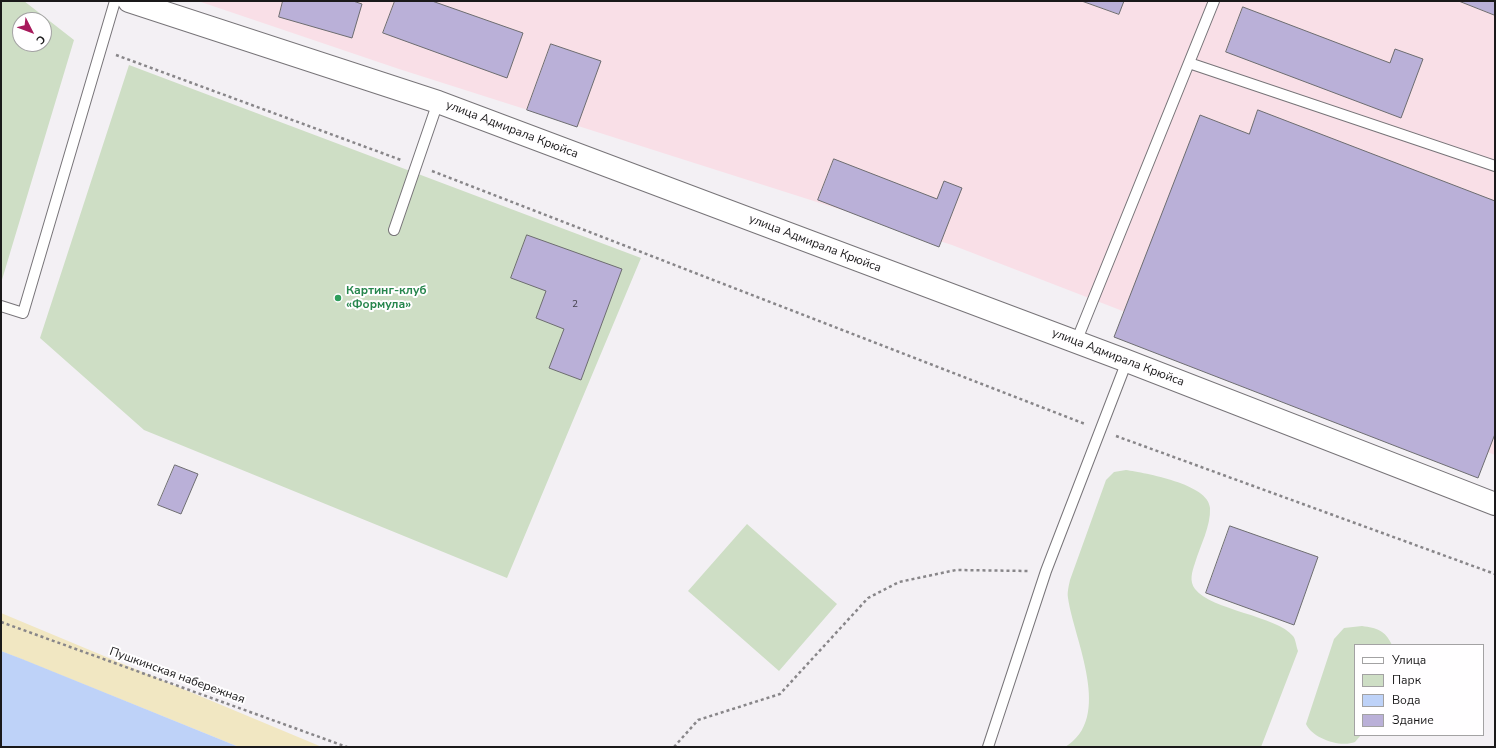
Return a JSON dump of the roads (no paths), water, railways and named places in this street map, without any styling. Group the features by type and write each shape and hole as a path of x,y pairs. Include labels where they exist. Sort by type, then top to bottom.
{"street":[{"name":"улица Адмирала Крюйса","path":"129,1 438,102 1127,361 1495,504"}],"lane":[{"path":"1,306 23,313 115,1"},
{"path":"1076,342 1214,1"},
{"path":"1189,63 1495,166"},
{"path":"394,230 438,102"},
{"path":"988,747 1046,571 1127,361"}],"water":[{"path":"1,651 22,659 239,747 1,747"}],"place":[{"name":"Картинг-клуб «Формула»","path":"338,298"}]}
